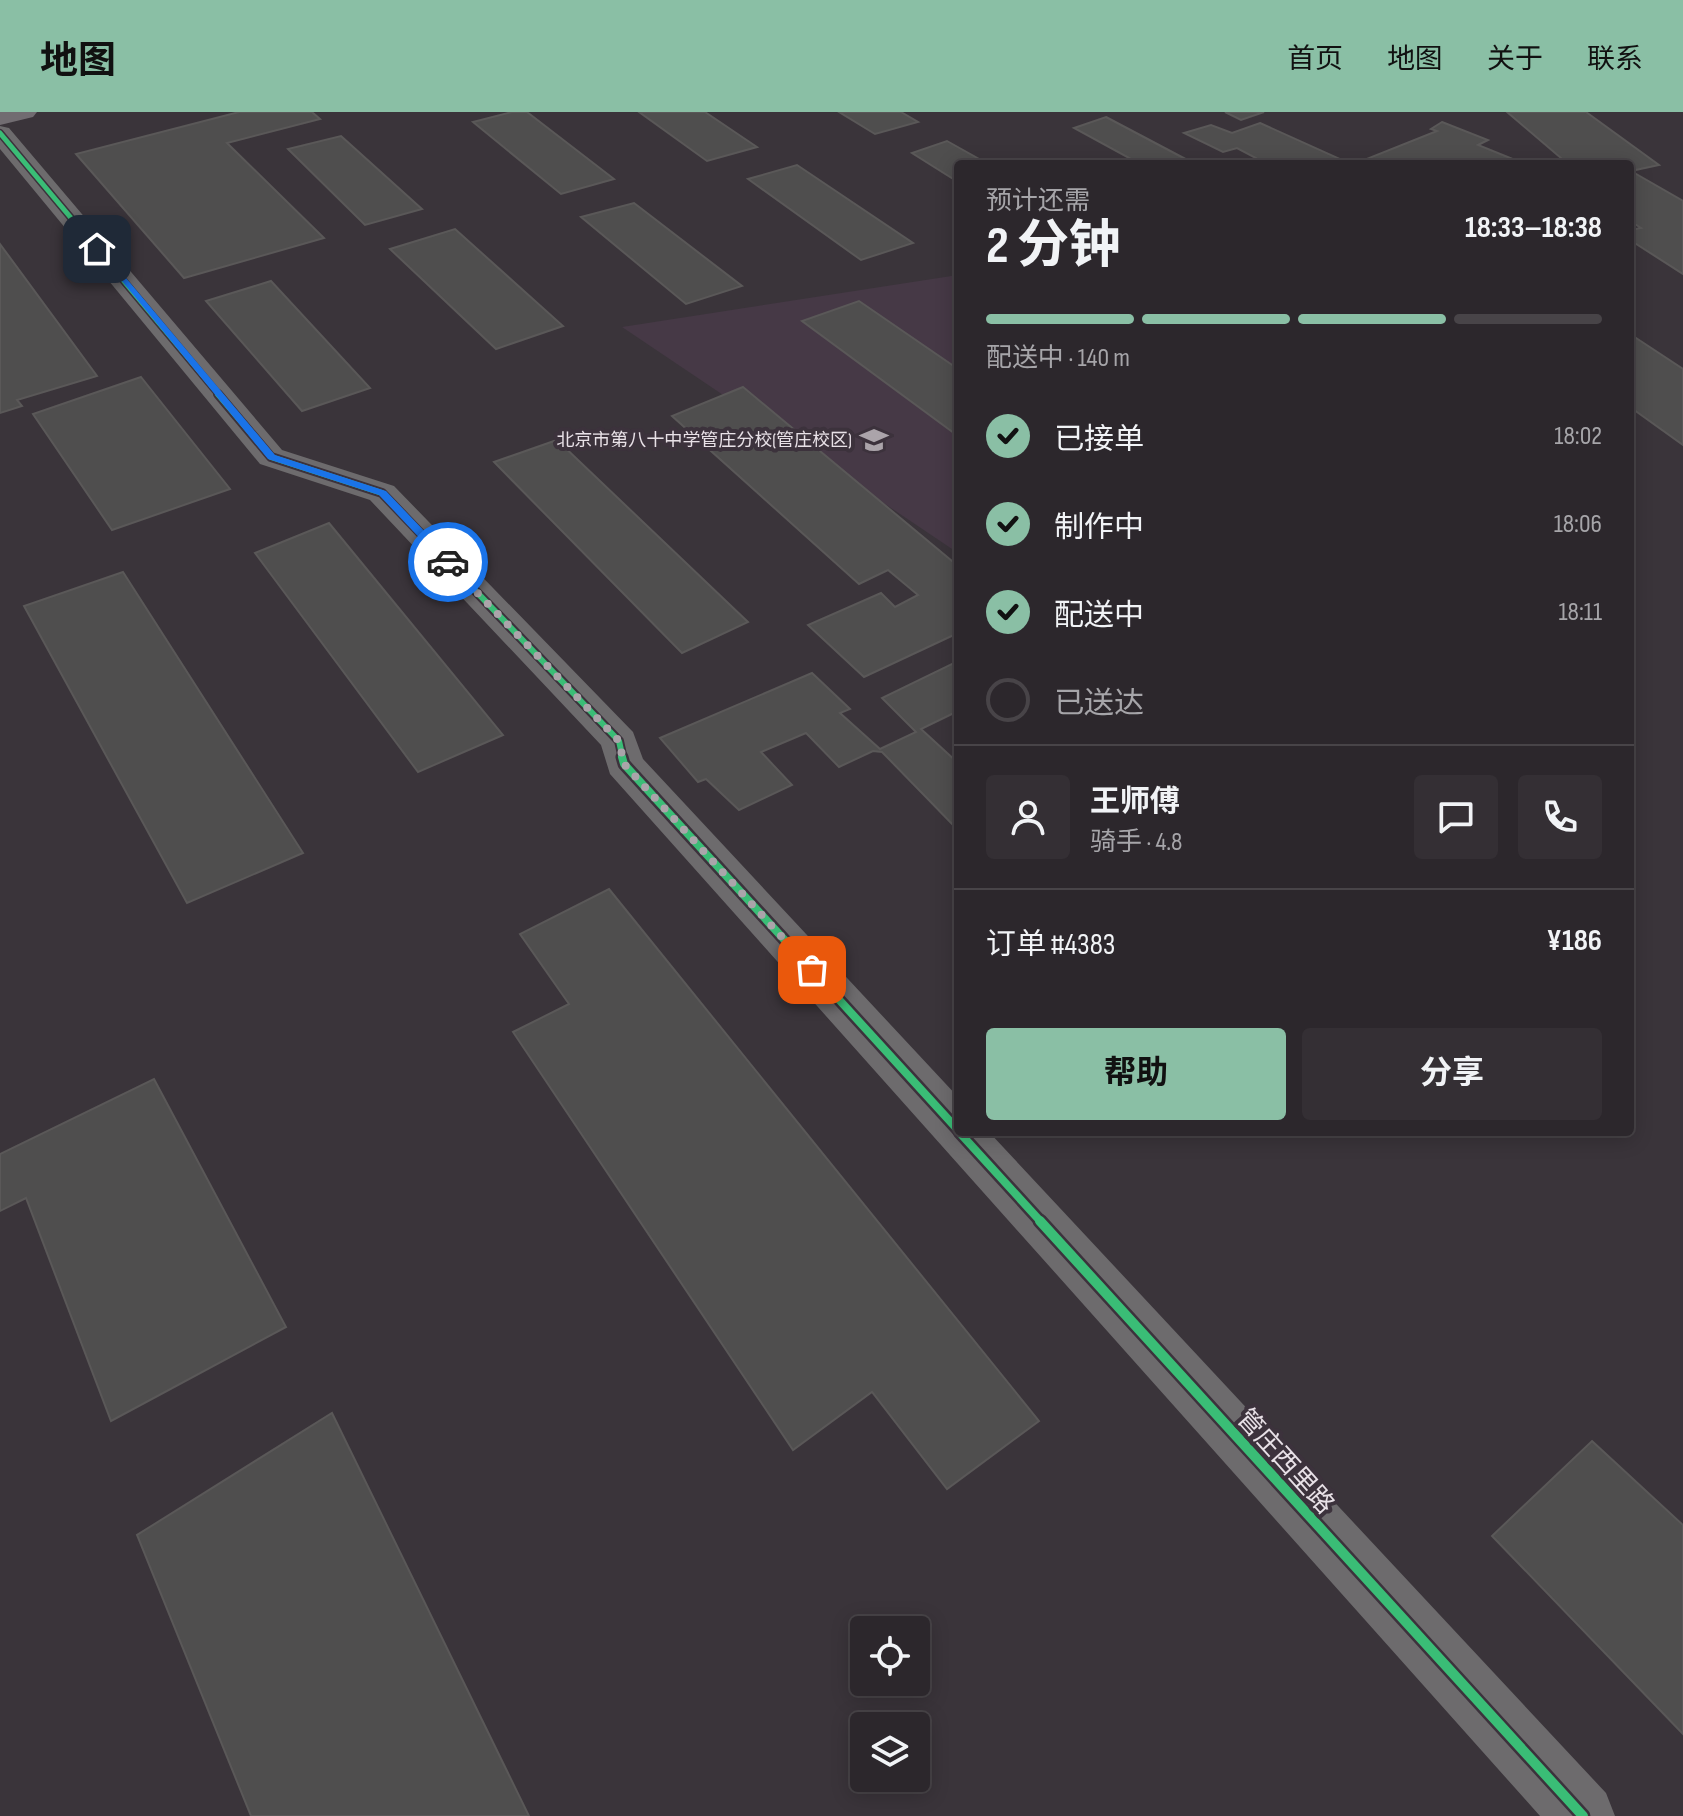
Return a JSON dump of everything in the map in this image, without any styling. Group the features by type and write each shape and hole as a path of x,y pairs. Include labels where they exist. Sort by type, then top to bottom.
{"street":[{"path":"0,118 25,112"},
{"name":"管庄西里路","path":"0,133 271,457 382,493 619,741 624,764 954,1126"},
{"name":"管庄西里路","path":"964,1136 1583,1816"}],"shaded area":[{"name":"北京市第八十中学管庄分校(管庄校区)","path":"954,276 954,550 622,327"}],"building":[{"path":"239,112 312,112 320,119 227,143 324,238 184,278 76,154"},
{"path":"512,112 527,112 614,179 561,194 473,122"},
{"path":"639,112 705,112 757,147 707,161"},
{"path":"839,112 901,112 918,122 875,134"},
{"path":"1225,112 1264,112 1241,120"},
{"path":"1507,112 1586,112 1659,165 1634,170 1634,160 1563,160"},
{"path":"1106,117 1187,160 1133,160 1074,128"},
{"path":"1442,122 1488,140 1478,145 1515,160 1369,158 1437,131 1431,129"},
{"path":"1260,123 1341,160 1260,160 1237,148 1223,152 1184,133 1211,125 1232,133"},
{"path":"341,136 422,209 365,225 288,149"},
{"path":"947,141 981,160 954,160 954,179 912,153"},
{"path":"797,165 913,243 861,260 748,179"},
{"path":"1634,173 1683,201 1683,274 1634,243 1634,229 1641,228 1634,224"},
{"path":"634,203 742,286 686,304 581,217"},
{"path":"455,229 563,326 496,349 390,249"},
{"path":"0,244 97,376 17,400 22,406 0,413"},
{"path":"271,281 370,388 302,411 206,301"},
{"path":"859,301 954,366 954,433 802,321"},
{"path":"1634,337 1683,369 1683,445 1634,410"},
{"path":"141,377 230,489 112,530 33,414"},
{"path":"743,387 954,563 954,635 864,677 808,625 881,593 895,607 918,595 888,570 859,584 672,416"},
{"path":"557,440 748,622 682,653 494,462"},
{"path":"329,523 503,735 418,772 255,553"},
{"path":"123,572 303,853 187,903 24,606"},
{"path":"954,663 954,713 921,729 954,759 954,826 882,752 873,751 839,767 806,733 761,752 792,785 739,810 706,779 698,782 660,738 812,673 850,709 840,713 880,749 916,732 882,698"},
{"path":"609,889 1039,1421 947,1489 872,1392 793,1450 513,1032 569,1004 520,934"},
{"path":"154,1079 286,1327 111,1421 26,1198 0,1211 0,1154"},
{"path":"332,1413 529,1816 251,1816 137,1535"},
{"path":"1592,1441 1683,1525 1683,1734 1492,1536"}],"cycle path":[{"path":"0,133 271,457 382,493 619,741 624,764 954,1126"},
{"path":"963,1136 1583,1816"}],"way so far":[{"path":"448,562 619,741 624,764 812,970"}],"place":[{"name":"北京市第八十中学管庄分校(管庄校区)","path":"874,440"}],"route":[{"path":"97,249 271,457 382,493 448,562"}]}
